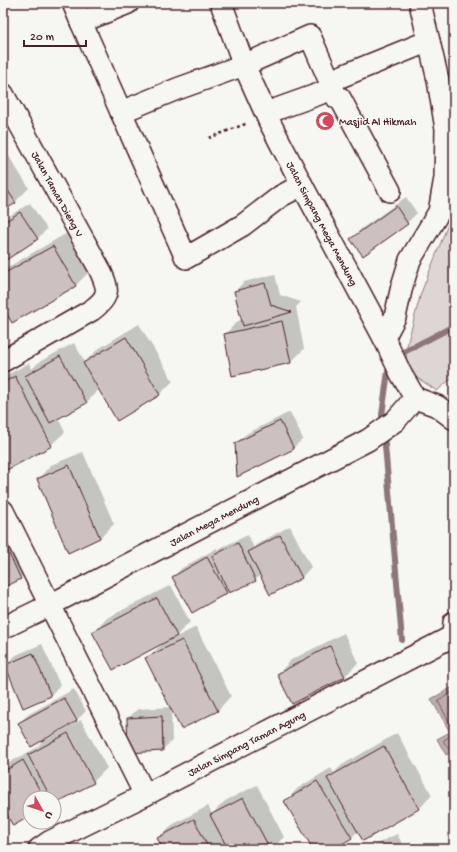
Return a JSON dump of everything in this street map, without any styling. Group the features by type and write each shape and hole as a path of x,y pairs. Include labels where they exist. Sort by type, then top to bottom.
{"street":[{"path":"73,3 186,258 243,226 281,196 302,185"},
{"path":"81,22 128,3"},
{"name":"Jalan Simpang Mega Mendung","path":"221,3 244,65 266,115 415,398"},
{"path":"387,344 410,260 439,212 445,178 446,129 438,80 420,3"},
{"path":"121,112 177,89 244,65 310,36 337,98 340,98 390,191"},
{"path":"266,115 429,41"},
{"name":"Jalan Taman Dieng V","path":"3,94 107,285 107,295 100,304 92,310 3,360"},
{"path":"415,398 437,406 454,419"},
{"name":"Jalan Mega Mendung","path":"3,628 368,440 390,425 415,398"},
{"path":"3,511 145,795"},
{"name":"Jalan Simpang Taman Agung","path":"39,849 49,842 145,795 453,629"}],"path":[{"path":"209,138 266,115"}],"shaded area":[{"path":"451,3 454,3 454,98 453,89"},
{"path":"454,209 454,376 437,391 407,371 406,349 421,293"}],"water":[{"path":"453,687 454,751 446,755 437,739 450,732 431,699"}],"building":[{"path":"3,183 16,203 3,211"},
{"path":"396,206 408,224 363,256 350,239"},
{"path":"20,212 38,239 3,262 3,223"},
{"path":"53,246 76,286 12,323 3,307 3,274"},
{"path":"265,283 271,305 292,312 243,326 234,291"},
{"path":"282,321 291,363 232,376 224,334"},
{"path":"126,337 160,395 117,421 83,363"},
{"path":"60,356 87,403 50,423 25,376"},
{"path":"15,376 52,446 3,472 3,383"},
{"path":"280,421 294,449 237,477 235,443"},
{"path":"69,465 100,538 68,553 37,479"},
{"path":"280,535 302,578 270,595 248,552"},
{"path":"3,541 21,579 3,588"},
{"path":"238,543 256,581 229,593 212,556"},
{"path":"207,557 227,593 192,613 172,577"},
{"path":"157,598 177,636 113,670 92,632"},
{"path":"182,640 218,711 181,729 145,658"},
{"path":"330,646 345,677 292,704 277,674"},
{"path":"33,653 51,696 23,708 5,665"},
{"path":"64,698 77,721 31,747 18,723"},
{"path":"162,716 163,751 128,753 127,718"},
{"path":"68,733 94,783 62,800 62,790 47,790 28,755"},
{"path":"384,746 419,809 363,841 327,778"},
{"path":"23,760 40,790 22,790 22,821 13,826 3,807 3,772"},
{"path":"317,781 352,838 334,849 313,849 284,801"},
{"path":"243,798 270,849 228,849 210,815"},
{"path":"194,819 209,849 163,849 157,838"}],"waterway":[{"path":"397,358 400,354 454,326"},
{"path":"383,425 382,415 388,371 392,366"},
{"path":"384,434 402,640"}],"place":[{"name":"Masjid Al Hikmah","path":"325,121"}]}
